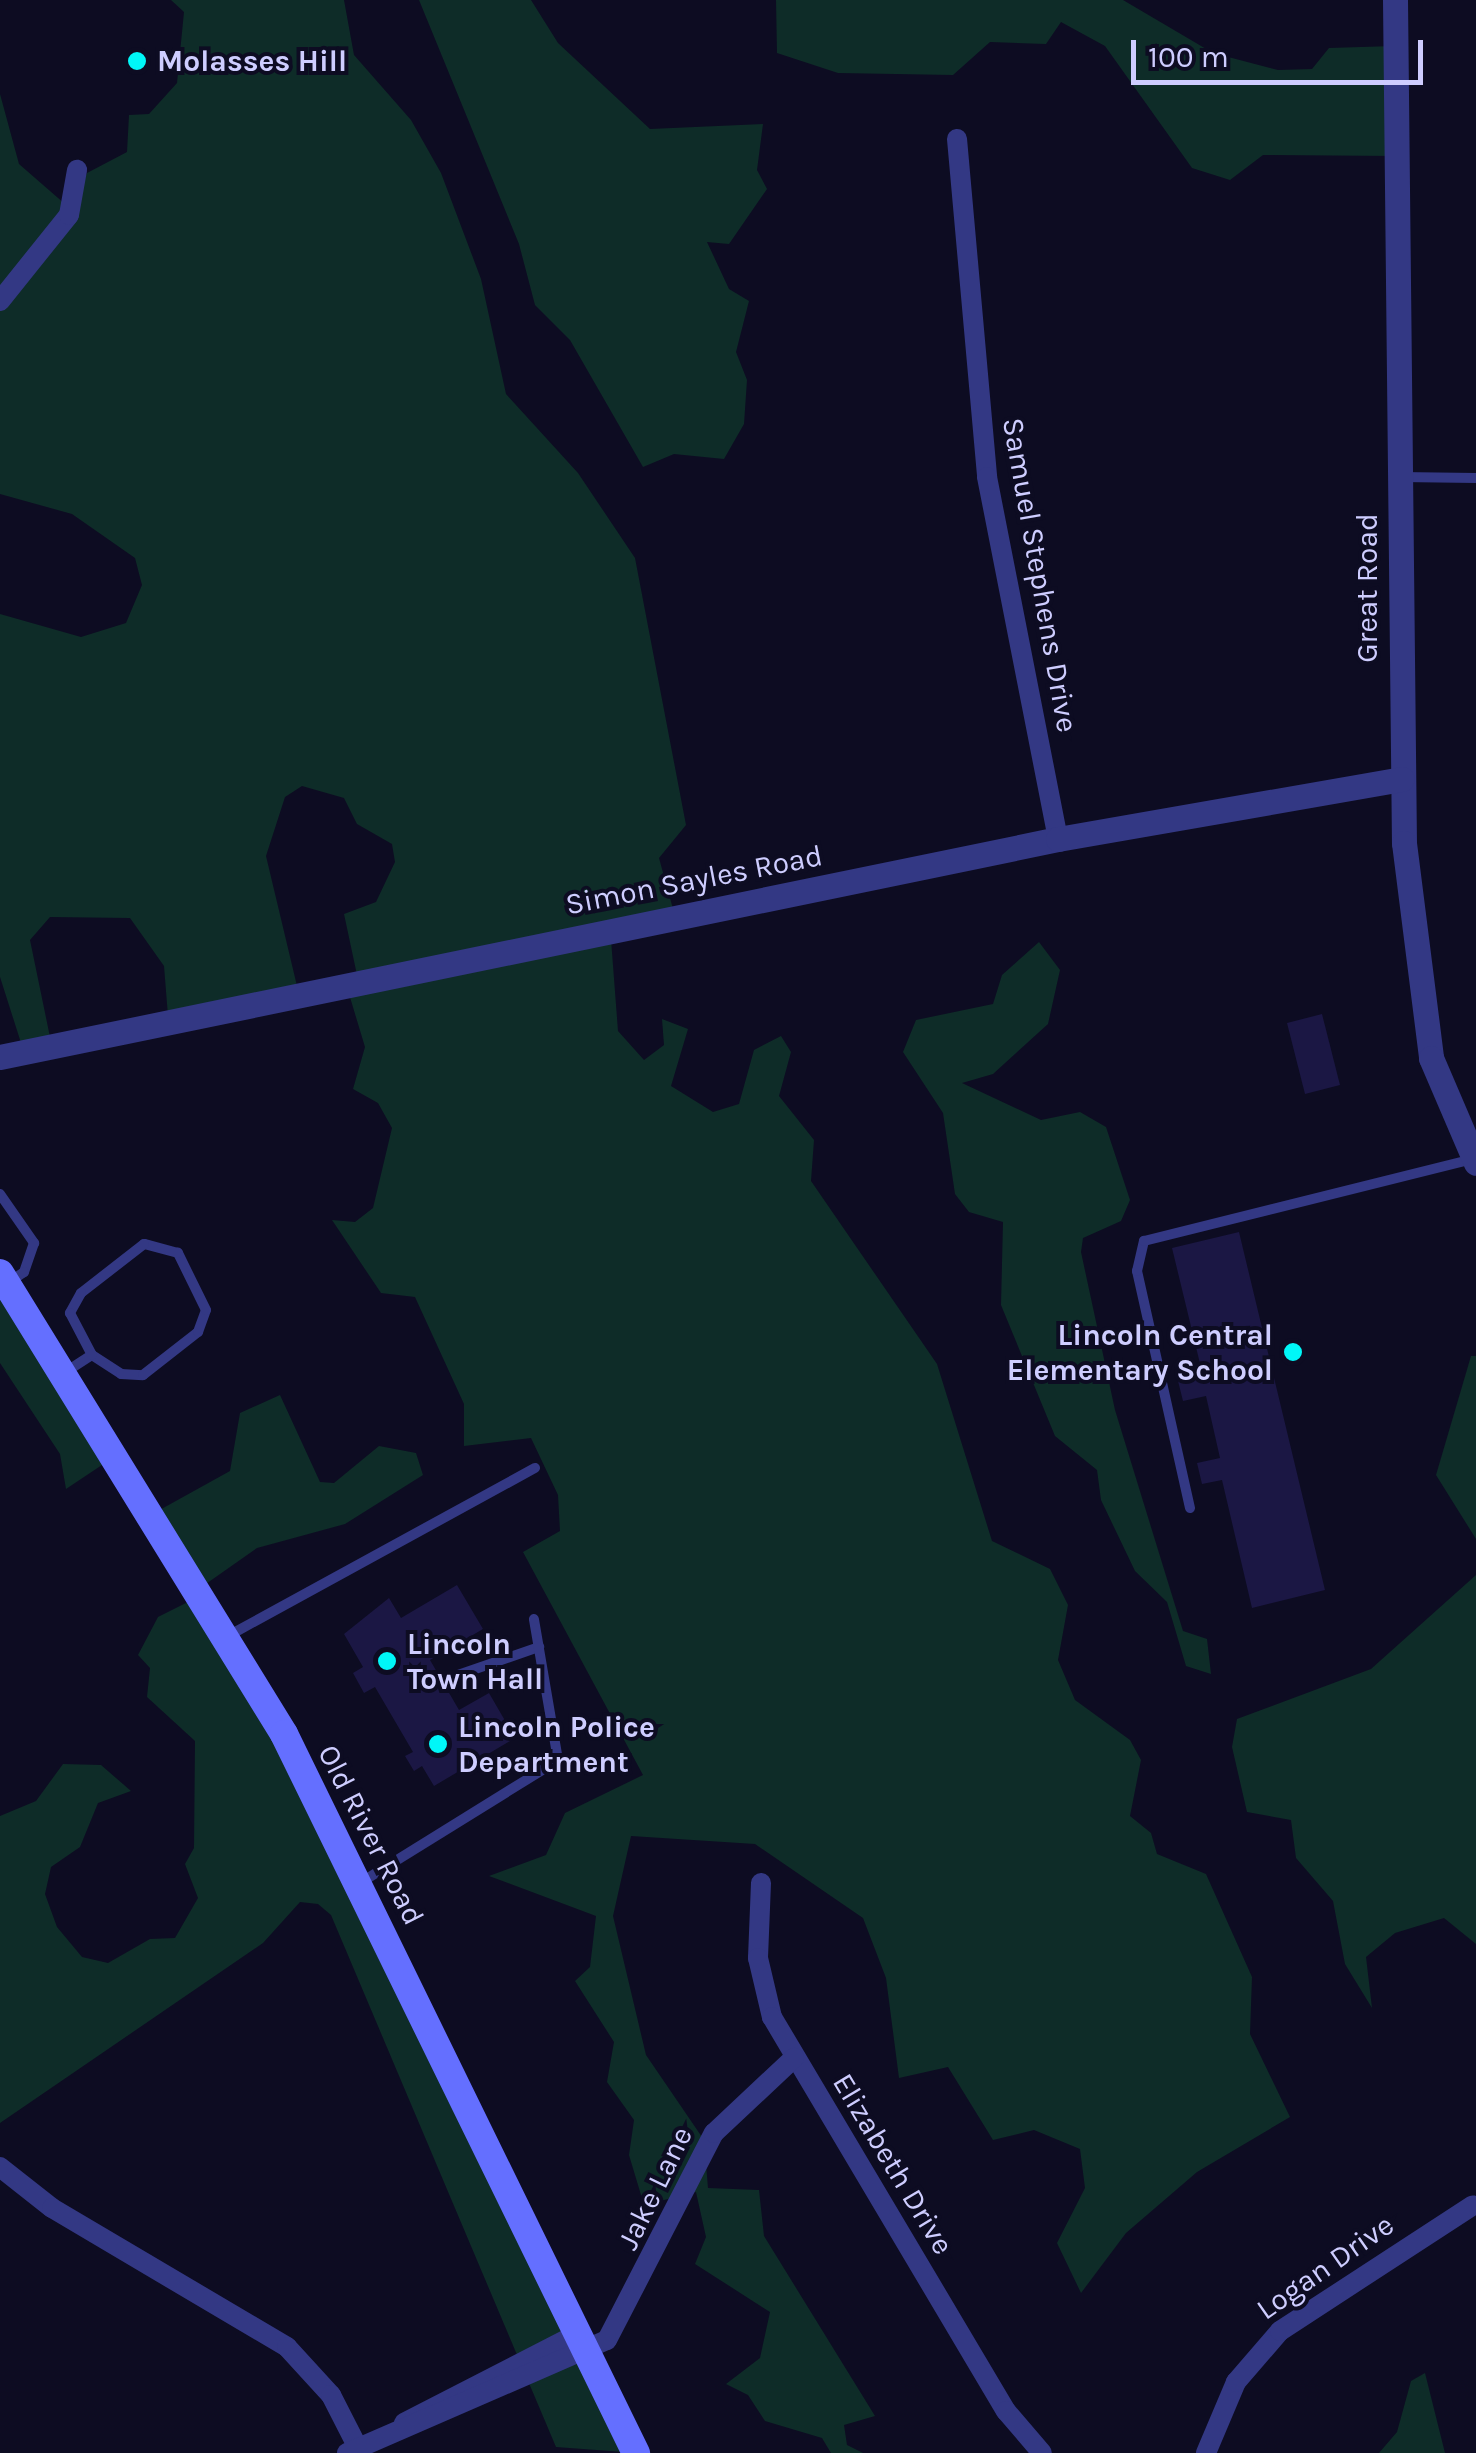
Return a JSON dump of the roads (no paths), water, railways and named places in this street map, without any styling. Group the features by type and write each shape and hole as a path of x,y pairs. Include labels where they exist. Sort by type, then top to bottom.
{"main road":[{"name":"Old River Road","path":"3,1278 227,1637 360,1884 579,2343 636,2453"}],"street":[{"name":"Great Road","path":"1394,0 1402,779 1417,990 1431,1058 1474,1161"},
{"name":"Samuel Stephens Drive","path":"957,139 987,477 1058,840"},
{"path":"0,300 69,215 76,170"},
{"name":"Simon Sayles Road","path":"0,1057 1058,840 1402,779"},
{"name":"Elizabeth Drive","path":"761,1883 761,1985 794,2058 1006,2411 1042,2453"},
{"name":"Jake Lane","path":"353,2450 623,2325 714,2133 794,2058"},
{"path":"0,2167 52,2208 288,2347 331,2395 353,2450"},
{"name":"Logan Drive","path":"1206,2453 1254,2356 1473,2205"}],"lane":[{"path":"1399,477 1476,478"},
{"path":"1190,1508 1137,1271 1144,1241 1474,1161"},
{"path":"0,1194 34,1242 24,1272 3,1278"},
{"path":"144,1244 178,1253 206,1310 198,1332 143,1375 92,1355 70,1313 80,1293 144,1244"},
{"path":"63,1374 92,1355"},
{"path":"227,1637 535,1468"},
{"path":"360,1884 552,1768 560,1751 534,1619"},
{"path":"458,1675 540,1647"}],"place":[{"name":"Molasses Hill","path":"137,61"},
{"name":"Lincoln Central Elementary School","path":"1293,1352"},
{"name":"Lincoln Town Hall","path":"387,1661"},
{"name":"Lincoln Police Department","path":"438,1744"}]}
